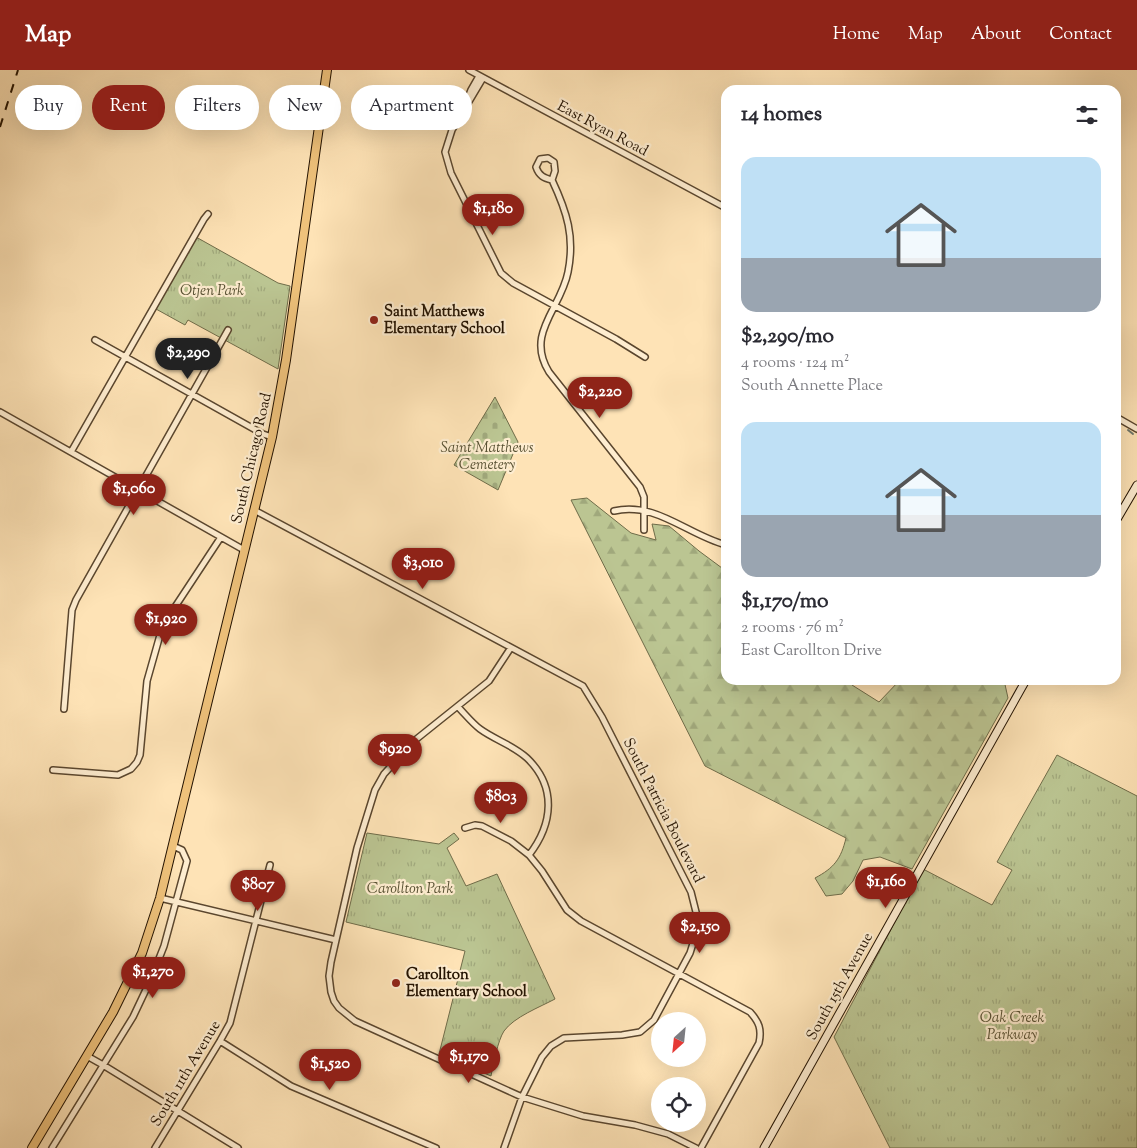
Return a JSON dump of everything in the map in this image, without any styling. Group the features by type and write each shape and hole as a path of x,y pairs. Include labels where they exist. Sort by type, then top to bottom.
{"main road":[{"name":"South Chicago Road","path":"32,1148 114,1012 142,953 160,898 272,438 286,360 327,70"}],"street":[{"name":"East Ryan Road","path":"469,70 721,205"},
{"path":"481,77 468,97 466,106 449,138 445,152 451,173 501,272 513,282 630,346 645,357"},
{"path":"552,180 544,178 539,174 536,167 540,160 548,158 554,162 555,170 552,180 566,210 571,243 568,274 563,291 541,336 541,353 544,364 634,478 642,492 645,510 644,530"},
{"path":"71,452 208,214"},
{"path":"64,709 72,610 76,600 228,330"},
{"path":"95,340 272,438"},
{"path":"0,412 244,550"},
{"path":"1121,421 1137,429"},
{"path":"1121,512 1137,485"},
{"path":"614,512 629,509 645,510 721,543"},
{"path":"254,510 510,649 489,681 414,741 384,774 375,790 357,848 330,962 330,985 334,1001 346,1016 365,1027 522,1097 583,1116 635,1125 668,1134 696,1148"},
{"path":"52,770 118,775 131,770 137,762 140,755 146,688 157,644 169,616 221,537"},
{"name":"South Patricia Boulevard","path":"504,1148 522,1097 542,1057 551,1046 564,1038 622,1035 640,1032 654,1020 690,953 695,936 697,916 691,892 602,716 583,686 510,649"},
{"name":"South 15th Avenue","path":"764,1148 1023,685"},
{"path":"458,707 479,729 513,747 527,758 541,776 549,799 548,819 540,841 529,856"},
{"path":"465,828 476,825 482,826 511,842 529,856 542,871 567,910 581,921 750,1012 758,1021 762,1032 759,1043 702,1148"},
{"path":"52,1148 133,1017 151,979 164,946 187,861 182,850 173,846"},
{"name":"South 11th Avenue","path":"155,1148 230,1023 270,865"},
{"path":"160,898 336,940"},
{"path":"220,1041 287,1084 436,1148"},
{"path":"87,1056 238,1148"}],"green space":[{"name":"Otjen Park","path":"196,237 278,283 290,286 278,369 188,320 185,325 156,309"},
{"name":"Saint Matthews Cemetery","path":"495,397 518,442 498,490 454,465"},
{"path":"587,498 631,533 656,540 652,524 669,526 721,567 721,685 852,685 879,702 895,685 1005,685 1008,698 912,869 880,857 863,860 853,881 842,894 826,896 815,878 836,862 842,852 846,838 705,766 571,500"},
{"name":"Oak Creek Parkway","path":"1057,755 1137,796 1137,1148 890,1148 834,1037 923,869 992,905 1012,870 997,862"},
{"name":"Carollton Park","path":"367,833 439,844 454,833 459,839 447,848 466,886 497,874 555,999 508,1026 498,1046 491,1076 439,1054 465,951 346,922"}],"waterway":[{"path":"1128,430 1133,434"}],"railway":[{"path":"0,127 18,70"}],"place":[{"name":"Saint Matthews Elementary School","path":"374,320"},
{"name":"Carollton Elementary School","path":"396,983"}]}
